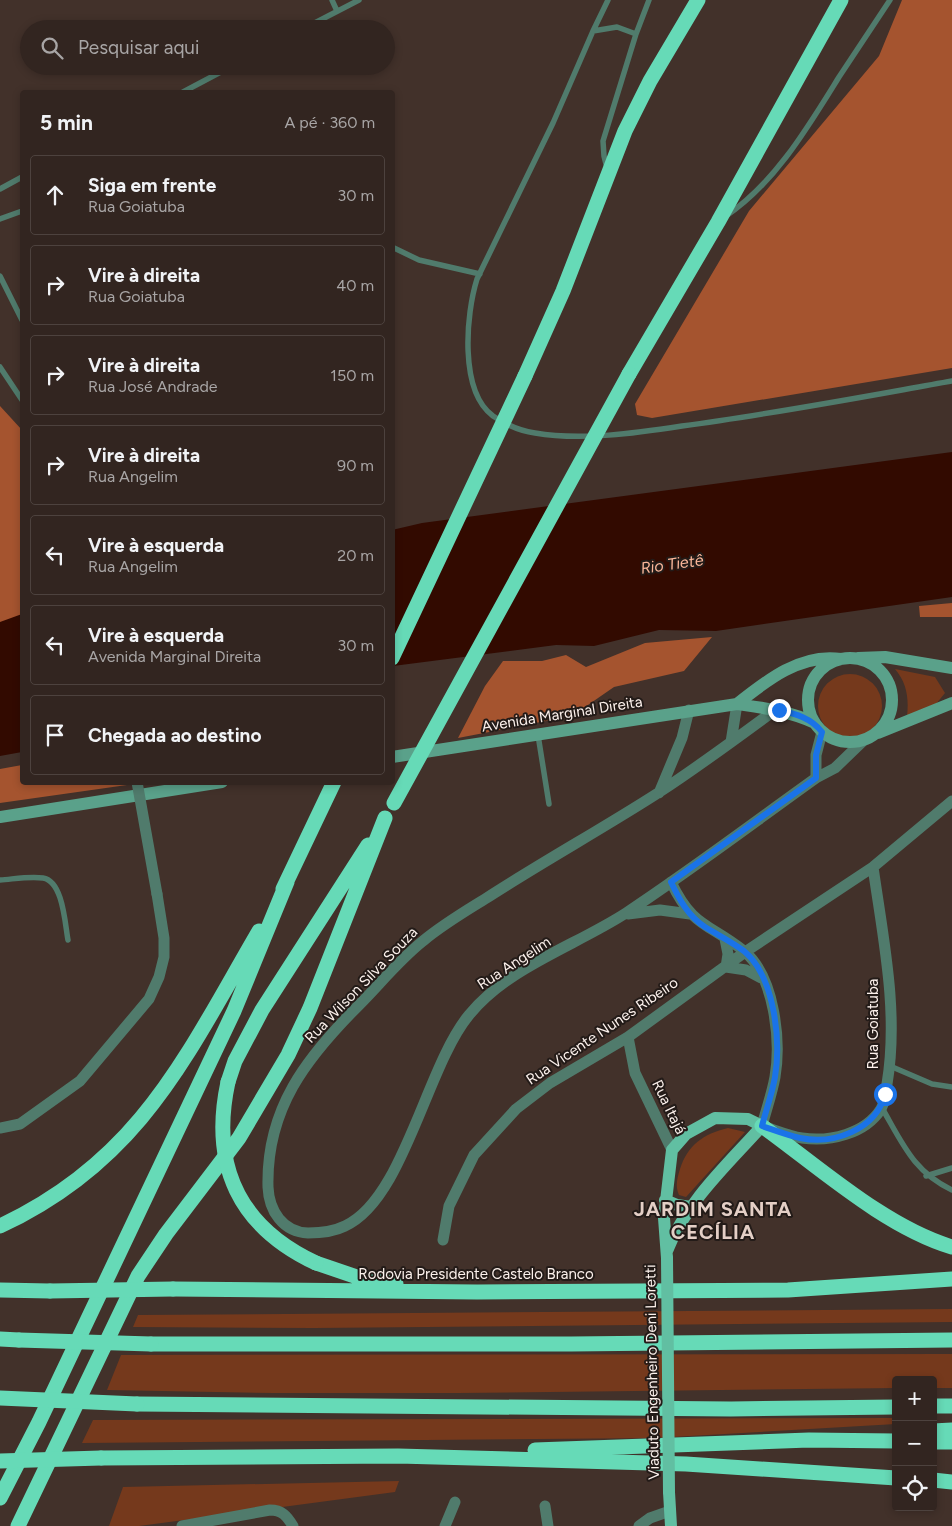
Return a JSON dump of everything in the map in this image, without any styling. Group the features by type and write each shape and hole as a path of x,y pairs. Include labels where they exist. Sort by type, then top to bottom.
{"highway":[{"path":"395,652 563,291 608,171 650,82 698,0"},
{"path":"477,1292 378,1281 316,1263 284,1246 262,1228 248,1211 238,1193 224,1152 223,1107 228,1082 235,1060 262,1010 394,803 630,374 718,222 841,0"},
{"path":"0,1226 46,1202 72,1184 119,1143 151,1108 179,1069 287,882 333,785"},
{"path":"18,1526 138,1276 166,1234 239,1138 288,1055 310,1008 385,818"},
{"path":"0,1498 39,1422 234,1011 287,882"},
{"path":"762,1126 868,1204 905,1227 952,1247"},
{"name":"Rodovia Presidente Castelo Branco","path":"0,1290 173,1289 477,1292 788,1290 952,1279"},
{"path":"0,1339 151,1344 571,1344 952,1340"},
{"path":"0,1398 137,1404 721,1409 892,1407"},
{"path":"937,1406 952,1406"},
{"path":"937,1431 952,1430"},
{"path":"0,1460 398,1456 809,1440 892,1434"},
{"path":"809,1440 892,1441"},
{"path":"937,1442 952,1442"},
{"path":"398,1456 686,1464 892,1478"},
{"path":"937,1480 952,1482"}],"main road":[{"path":"737,704 761,685 805,660 818,658 885,657 950,671"},
{"path":"876,734 886,723 892,710 892,696 888,682 880,670 867,662 848,659 830,664 819,672 812,684 809,704 818,727 841,741 863,741 952,703"},
{"name":"Avenida Marginal Direita","path":"395,757 737,704 796,714 818,727"},
{"path":"0,817 203,785"},
{"path":"667,1255 673,1236 691,1207 762,1126 748,1119 715,1118 686,1134 672,1150"},
{"name":"Rua Itajá","path":"667,1255 665,1200 672,1150"},
{"path":"665,1200 677,1205 691,1207"},
{"name":"Viaduto Engenheiro Deni Loretti","path":"667,1255 670,1526"}],"street":[{"path":"731,742 737,704"},
{"path":"659,792 682,738 689,710"},
{"name":"Rua Wilson Silva Souza","path":"268,1194 271,1140 277,1118 289,1092 324,1042 408,954 424,939 469,909 659,792 775,710"},
{"path":"816,778 818,727"},
{"name":"Rua Angelim","path":"268,1194 273,1209 284,1226 301,1233 328,1232 347,1226 362,1214 379,1196 393,1171 448,1048 462,1023 475,1008 489,995 530,967 624,914 671,882 816,778 835,768 863,741"},
{"path":"0,1128 20,1124 80,1081 149,999 159,977 164,957 164,938 138,785"},
{"name":"Rua Vicente Nunes Ribeiro","path":"443,1240 449,1206 462,1176 474,1155 516,1109 550,1083 628,1037 746,952 873,867 952,801"},
{"name":"Rua Goiatuba","path":"873,867 890,996 890,1066 882,1108"},
{"path":"671,882 690,914 703,926 746,952 764,979 772,1002 777,1044 775,1077 762,1126 800,1138 819,1140 858,1130 872,1120 882,1108"},
{"path":"624,914 660,910 690,914"},
{"path":"725,939 728,954 726,967 746,970 764,979"},
{"name":"Rua Itajá","path":"628,1037 635,1073 672,1150"},
{"path":"445,1526 455,1502"},
{"path":"545,1506 548,1526"},
{"path":"182,1526 270,1510 278,1510 287,1517 293,1526"},
{"path":"638,1526 650,1518 670,1510"}],"lane":[{"path":"332,0 337,11"},
{"path":"320,20 359,0"},
{"path":"608,0 560,108 480,274 471,299 468,329 469,359 480,401 492,415 516,428 534,433 559,436 664,429 952,381"},
{"path":"608,171 603,141 636,34 649,0"},
{"path":"718,222 747,202 772,174 820,108 890,0"},
{"path":"594,31 617,27 636,34"},
{"path":"186,90 215,75"},
{"path":"0,189 20,178"},
{"path":"0,218 20,212"},
{"path":"395,248 419,260 480,274"},
{"path":"0,276 20,316"},
{"path":"0,367 20,397"},
{"path":"538,735 549,804"},
{"path":"0,880 44,878 54,882 59,892 68,940"},
{"path":"890,1066 932,1084 952,1087"},
{"path":"882,1108 912,1158 926,1176 952,1190"},
{"path":"926,1176 952,1168"}],"shaded area":[{"path":"902,0 952,0 952,368 652,418 637,415 635,404 749,211 879,56"},
{"path":"0,406 20,428 20,620 0,631"},
{"path":"952,603 952,617 920,617 919,606"},
{"path":"712,637 684,671 614,687 572,716 458,738 485,686 503,661 542,661 566,655 586,667 645,643"},
{"path":"895,669 935,677 945,693 936,704 907,716 908,703 906,691"},
{"path":"850,674 862,676 873,683 880,694 882,706 880,718 873,729 862,736 850,738 838,736 827,729 820,718 818,706 820,694 827,683 838,676"},
{"path":"20,765 20,785 127,785 0,803 0,769"},
{"path":"728,1128 745,1132 686,1197 679,1195 677,1179 687,1153 704,1137"},
{"path":"952,1309 952,1322 314,1328 133,1327 138,1315"},
{"path":"952,1354 952,1388 937,1388 937,1376 892,1376 892,1388 457,1393 274,1393 107,1390 121,1355"},
{"path":"892,1418 892,1424 655,1438 82,1443 93,1420"},
{"path":"399,1481 395,1492 139,1526 109,1526 123,1487"}],"water":[{"name":"Rio Tietê","path":"952,452 952,597 716,631 659,630 594,646 556,645 395,666 395,529 422,523"},
{"path":"20,615 20,752 0,756 0,622"}],"district":[{"name":"JARDIM SANTA CECÍLIA","path":"713,1220"}],"route":[{"path":"779,710 796,714 815,723 822,732 816,755 816,778 671,882 690,914 703,926 746,952 764,979 772,1002 777,1044 775,1077 762,1126 800,1138 819,1140 842,1135 858,1130 872,1120 882,1108 885,1094"}]}
